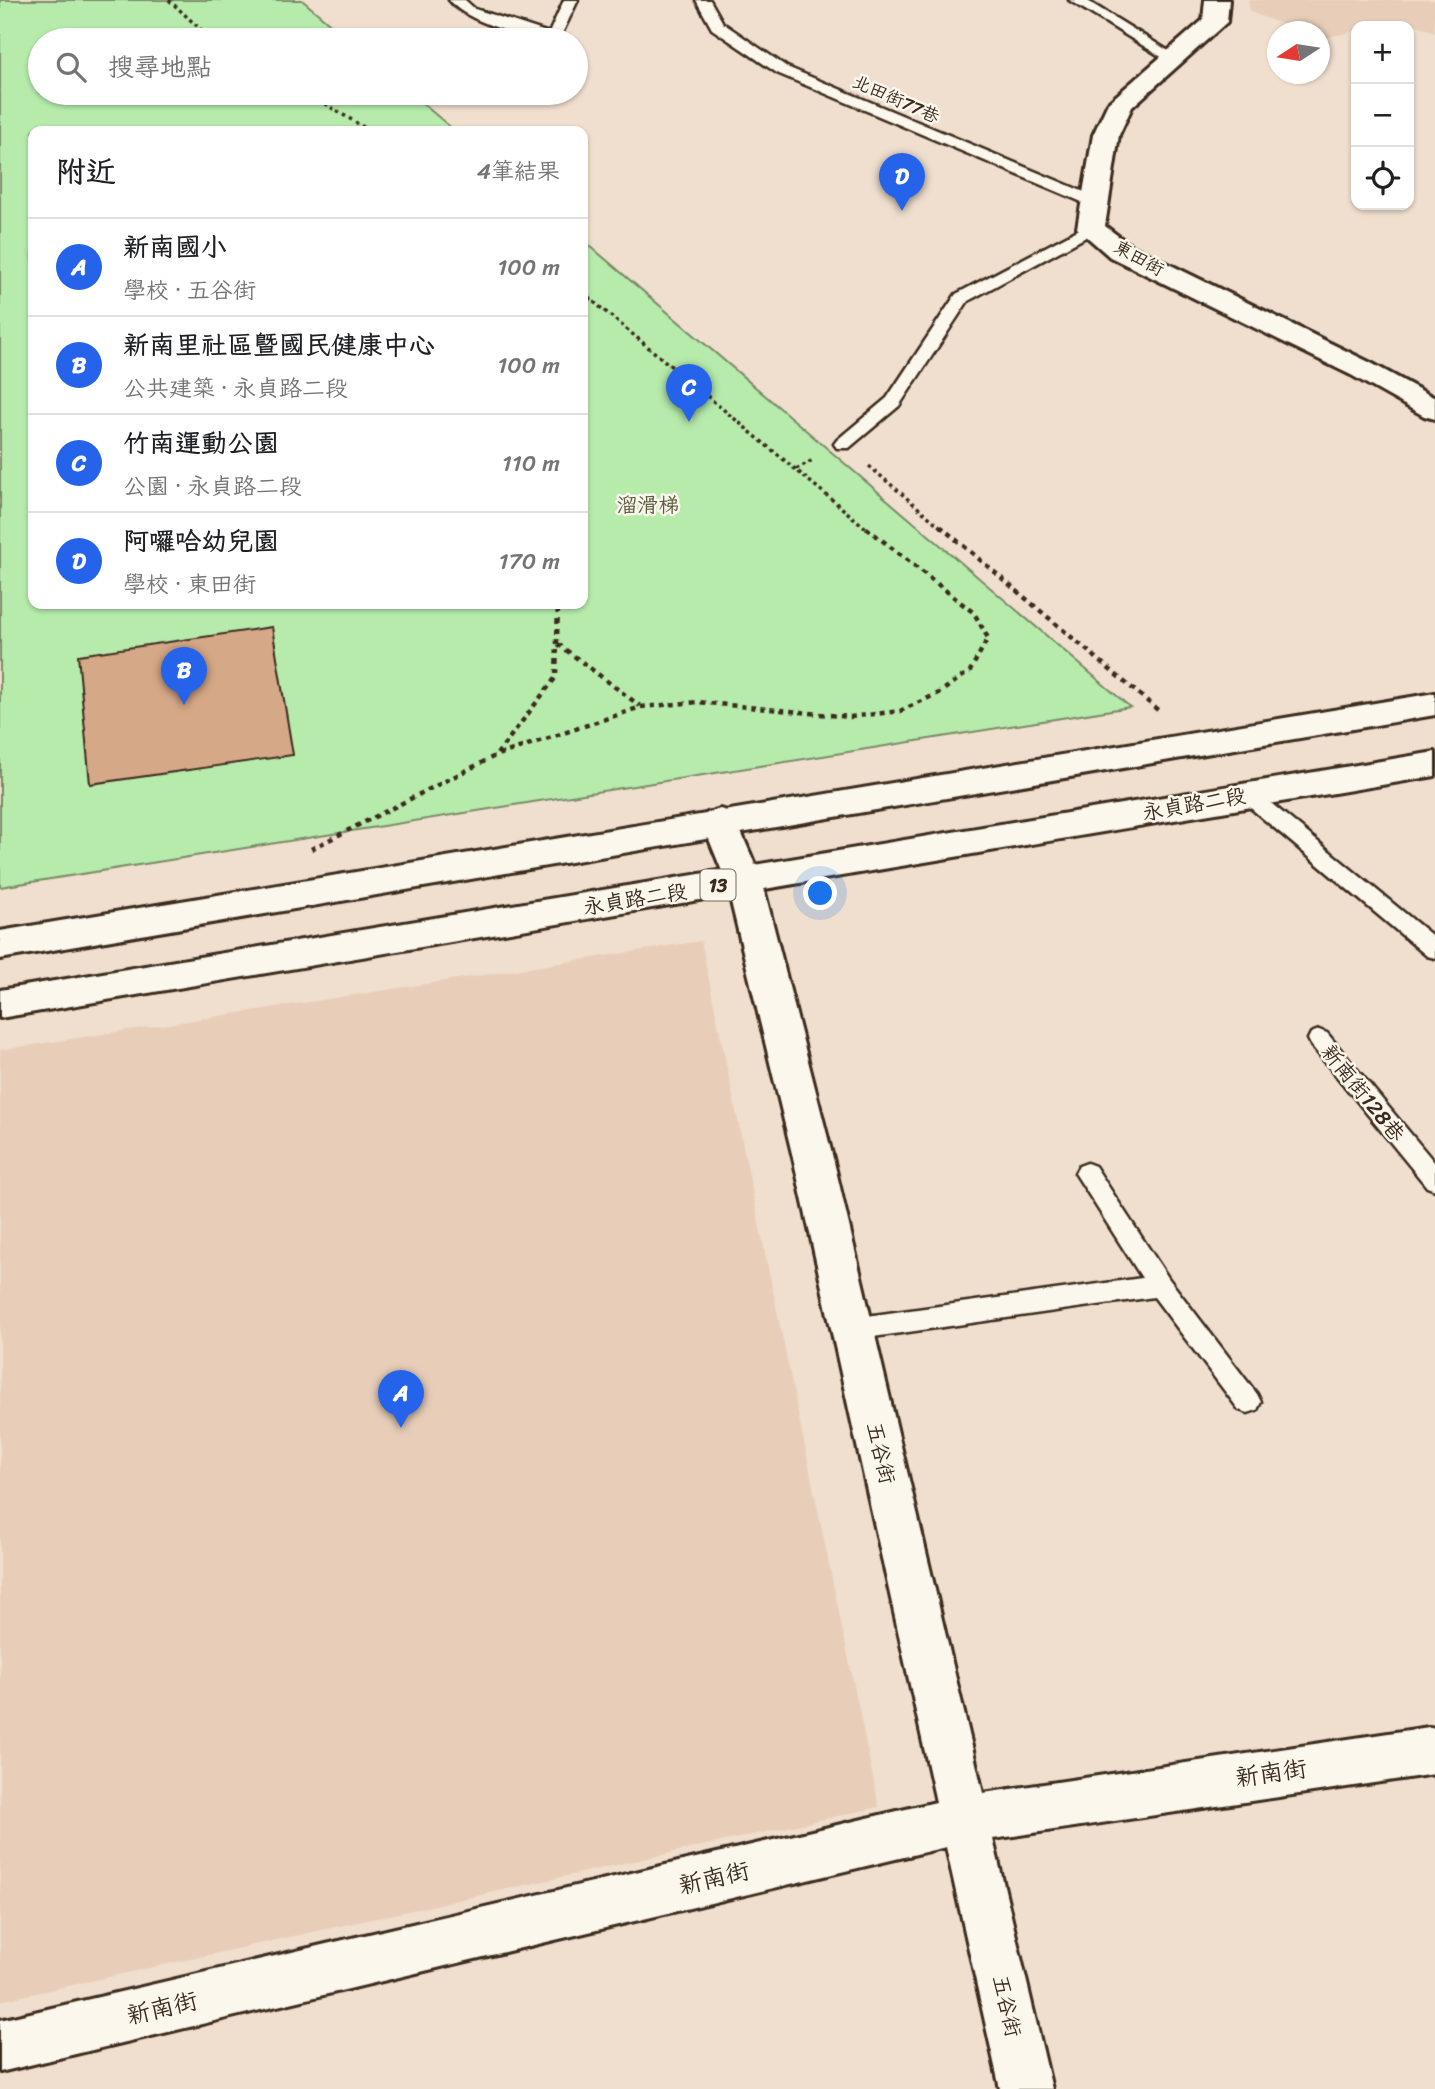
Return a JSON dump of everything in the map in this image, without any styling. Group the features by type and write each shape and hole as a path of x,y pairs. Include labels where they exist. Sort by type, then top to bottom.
{"street":[{"path":"1093,215 1106,135 1121,103 1215,22 1217,0"},
{"name":"東田街","path":"1093,215 1120,251 1361,369 1435,410"},
{"path":"0,945 1435,704"},
{"path":"1219,740 1248,795"},
{"name":"永貞路二段","path":"0,1004 1435,764"},
{"name":"五谷街","path":"720,822 744,881 815,1166 1026,2089"},
{"name":"新南街","path":"0,2046 965,1819 1435,1751"}],"lane":[{"path":"456,0 470,12 519,28"},
{"path":"558,28 571,0"},
{"name":"北田街77巷","path":"704,0 717,26 782,70 1093,215"},
{"path":"1076,0 1173,58"},
{"path":"843,444 893,402 962,298 1093,215"},
{"path":"1248,795 1435,950"},
{"name":"新南街128巷","path":"1319,1039 1435,1180"},
{"path":"1087,1174 1160,1286 1248,1402"},
{"path":"852,1329 1160,1286"}],"path":[{"path":"169,0 199,28"},
{"path":"327,105 362,126"},
{"path":"300,854 495,756 641,707 698,702 850,717 900,710 939,693 970,671 988,638 974,613 900,556 588,297"},
{"path":"843,444 1170,720 1219,740"},
{"path":"495,756 556,677 558,609"},
{"path":"558,644 641,707"}],"shaded area":[{"path":"1248,0 1435,0 1435,33 1407,20 1351,21 1351,32 1330,37 1330,21 1273,21 1250,12"},
{"path":"701,941 879,1807 0,2001 0,1050"}],"green space":[{"name":"溜滑梯","path":"0,0 302,0 335,28 28,28 28,105 424,105 449,126 28,126 28,609 588,609 588,244 1130,707 0,887"}],"building":[{"path":"272,627 293,755 90,784 78,655"}],"place":[{"name":"阿囉哈幼兒園","path":"902,211"},
{"name":"竹南運動公園","path":"689,422"},
{"name":"新南里社區暨國民健康中心","path":"184,705"},
{"name":"新南國小","path":"401,1428"}]}
